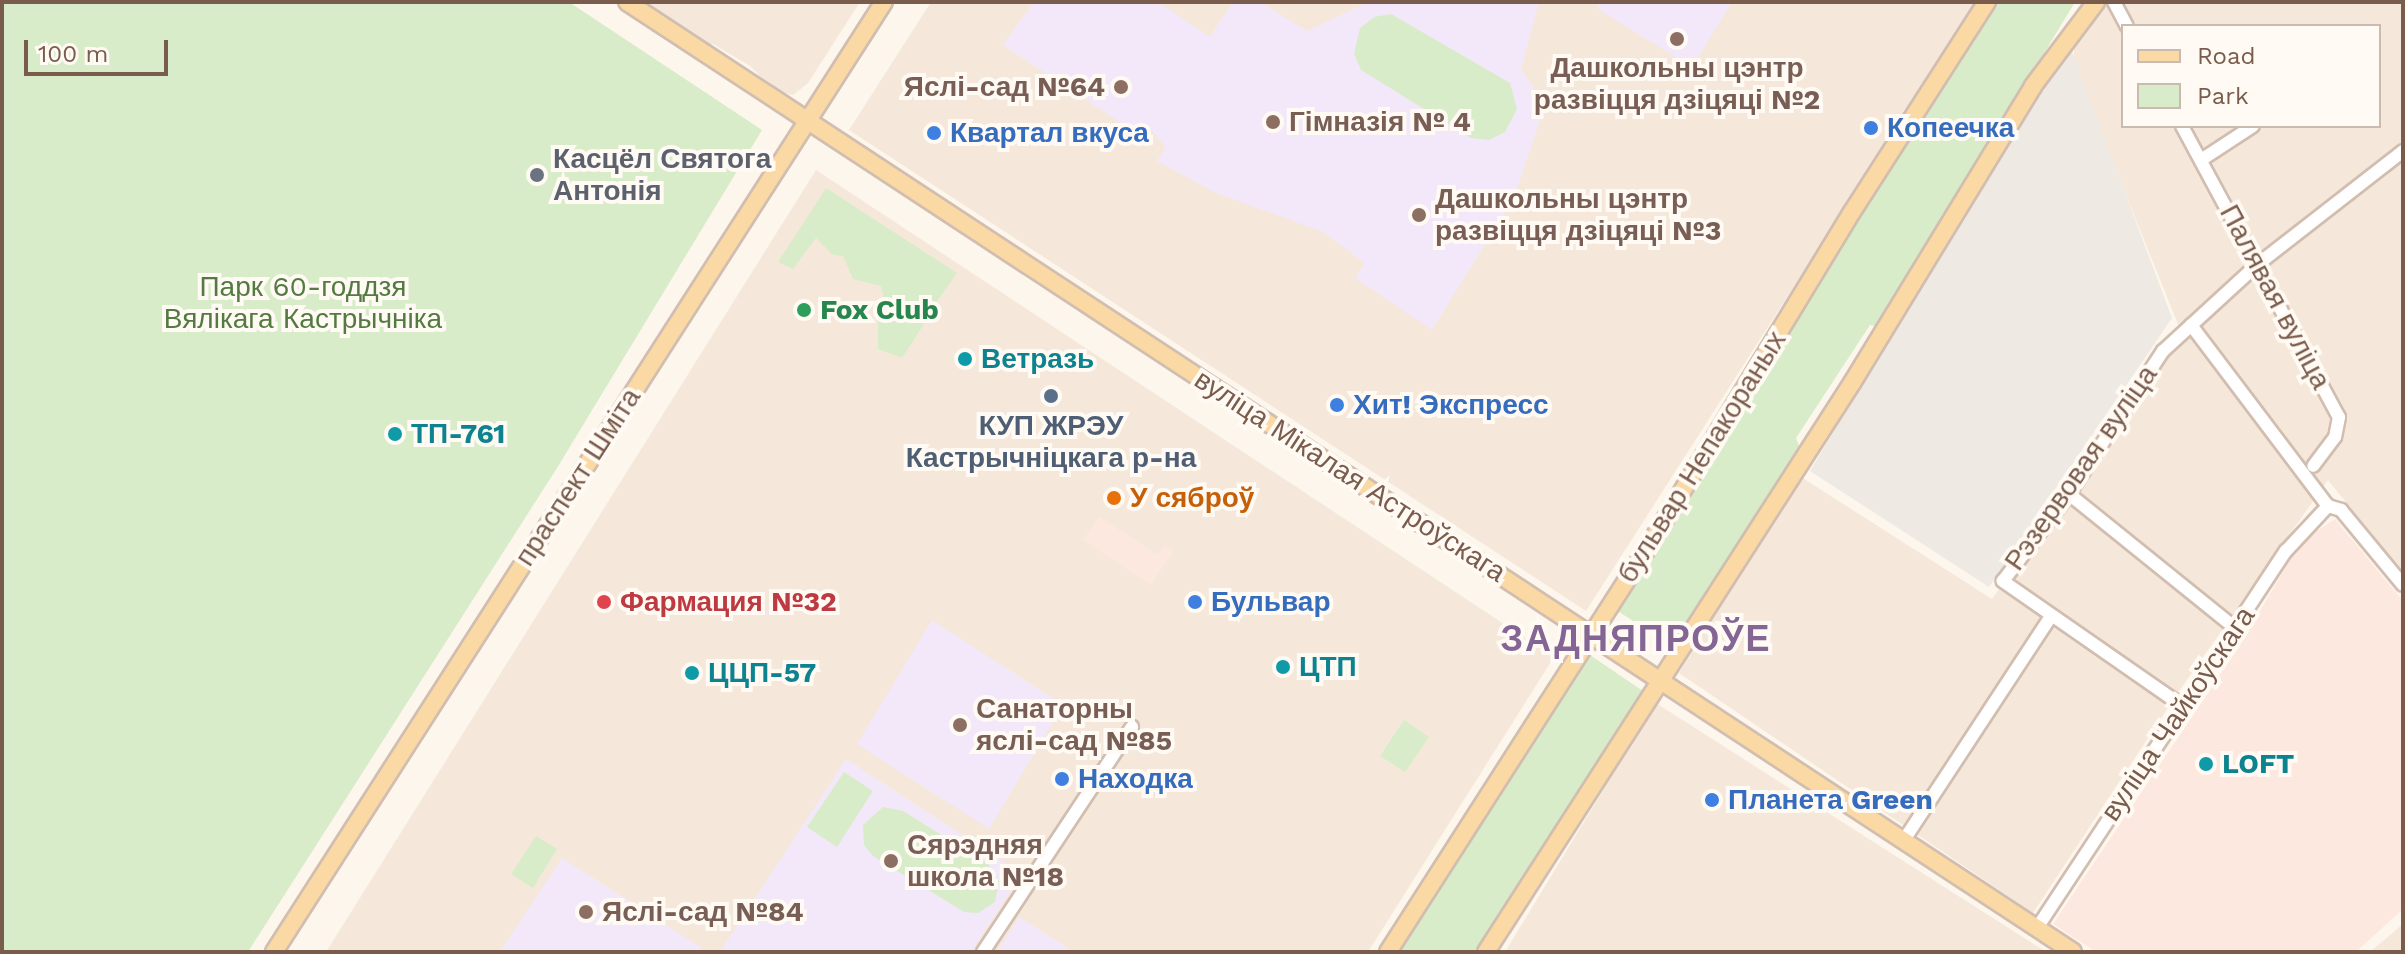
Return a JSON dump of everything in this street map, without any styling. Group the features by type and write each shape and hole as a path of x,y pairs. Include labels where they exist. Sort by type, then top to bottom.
{"main road":[{"name":"вуліца Мікалая Астроўскага","path":"627,2 2073,952"},
{"name":"праспект Шміта","path":"274,952 884,2"},
{"name":"бульвар Непакораных","path":"1388,952 1987,2"},
{"path":"1486,952 1662,680 2033,86 2096,2"}],"street":[{"path":"2114,2 2126,24"},
{"name":"Палявая вуліца","path":"2183,128 2339,417 2335,437 2313,466"},
{"path":"2201,160 2250,128"},
{"name":"Рэзервовая вуліца","path":"2051,616 2003,581 2069,494 2163,351 2258,264 2401,156"},
{"path":"2191,325 2278,433 2328,506 2341,510 2403,585"},
{"path":"2069,494 2235,628"},
{"name":"вуліца Чайкоўскага","path":"2037,928 2286,551 2328,506"},
{"path":"1904,840 2051,616 2184,707"},
{"path":"983,952 1132,727"}],"shaded area":[{"path":"639,2 860,2 808,83 793,95 774,90 750,66 713,44 703,44"},
{"path":"931,2 1976,2 1586,611 849,130"},
{"name":"Гімназія № 4","path":"1034,2 1158,2 1210,37 1233,2 1260,2 1307,31 1369,2 1539,2 1521,69 1545,105 1514,197 1432,330 1355,278 1365,263 1323,232 1214,192 1157,161 1166,147 1149,128 1142,137 1003,45"},
{"name":"Дашкольны цэнтр развіцця дзіцяці №2","path":"1598,2 1732,2 1692,67 1599,10"},
{"path":"2105,2 2403,2 2403,573 2328,480 2177,694 2033,913 1679,673 1801,477 1992,599 2182,334 2074,66 2074,40"},
{"path":"2069,43 2172,318 1989,587 1810,471"},
{"path":"816,170 1554,657 1368,952 326,952"},
{"path":"1099,517 1158,555 1164,546 1173,552 1151,585 1083,540"},
{"path":"2335,519 2403,601 2403,909 2356,952 2096,952 2053,924 2240,645 2301,541"},
{"name":"Санаторны яслі-сад №85","path":"932,620 1063,705 989,829 857,744"},
{"path":"1656,703 2046,952 1505,952"},
{"name":"Сярэдняя школа №18","path":"846,759 1022,874 971,952 720,952"},
{"name":"Яслі-сад №84","path":"562,858 702,948 699,952 500,952"},
{"path":"1019,917 1074,952 997,952"},
{"path":"2403,924 2403,952 2370,952"}],"green space":[{"name":"Парк 60-годдзя Вялікага Кастрычніка","path":"2,2 569,2 762,130 557,468 248,952 2,952"},
{"path":"1994,2 2075,2 1879,327 1870,325 1796,438 1801,451 1675,648 1613,608"},
{"path":"1391,14 1510,83 1517,109 1505,132 1489,140 1471,138 1361,70 1354,54 1360,28 1374,17"},
{"path":"826,188 957,273 933,307 920,315 924,324 902,358 878,349 878,310 886,308 881,286 853,279 843,256 833,255 816,238 793,269 778,262"},
{"path":"1587,653 1643,691 1502,916 1477,952 1394,952"},
{"path":"1404,720 1429,737 1405,772 1380,756"},
{"path":"844,772 873,791 837,847 807,827"},
{"path":"883,807 903,811 988,864 999,881 995,902 978,913 964,912 873,856 864,845 863,825"},
{"path":"536,836 557,849 533,888 511,874"}],"place":[{"name":"Дашкольны цэнтр развіцця дзіцяці №2","path":"1677,39"},
{"name":"Яслі-сад №64","path":"1121,87"},
{"name":"Гімназія № 4","path":"1273,122"},
{"name":"Копеечка","path":"1871,128"},
{"name":"Квартал вкуса","path":"934,133"},
{"name":"Касцёл Святога Антонія","path":"537,175"},
{"name":"Дашкольны цэнтр развіцця дзіцяці №3","path":"1419,215"},
{"name":"Fox Club","path":"804,310"},
{"name":"Ветразь","path":"965,359"},
{"name":"КУП ЖРЭУ Кастрычніцкага р-на","path":"1051,396"},
{"name":"Хит! Экспресс","path":"1337,405"},
{"name":"ТП-761","path":"395,434"},
{"name":"У сяброў","path":"1114,498"},
{"name":"Фармация №32","path":"604,602"},
{"name":"Бульвар","path":"1195,602"},
{"name":"ЦТП","path":"1283,667"},
{"name":"ЦЦП-57","path":"692,673"},
{"name":"Санаторны яслі-сад №85","path":"960,725"},
{"name":"LOFT","path":"2206,764"},
{"name":"Находка","path":"1062,779"},
{"name":"Планета Green","path":"1712,800"},
{"name":"Сярэдняя школа №18","path":"891,861"},
{"name":"Яслі-сад №84","path":"586,912"}],"district":[{"name":"ЗАДНЯПРОЎЕ","path":"1636,640"}]}
